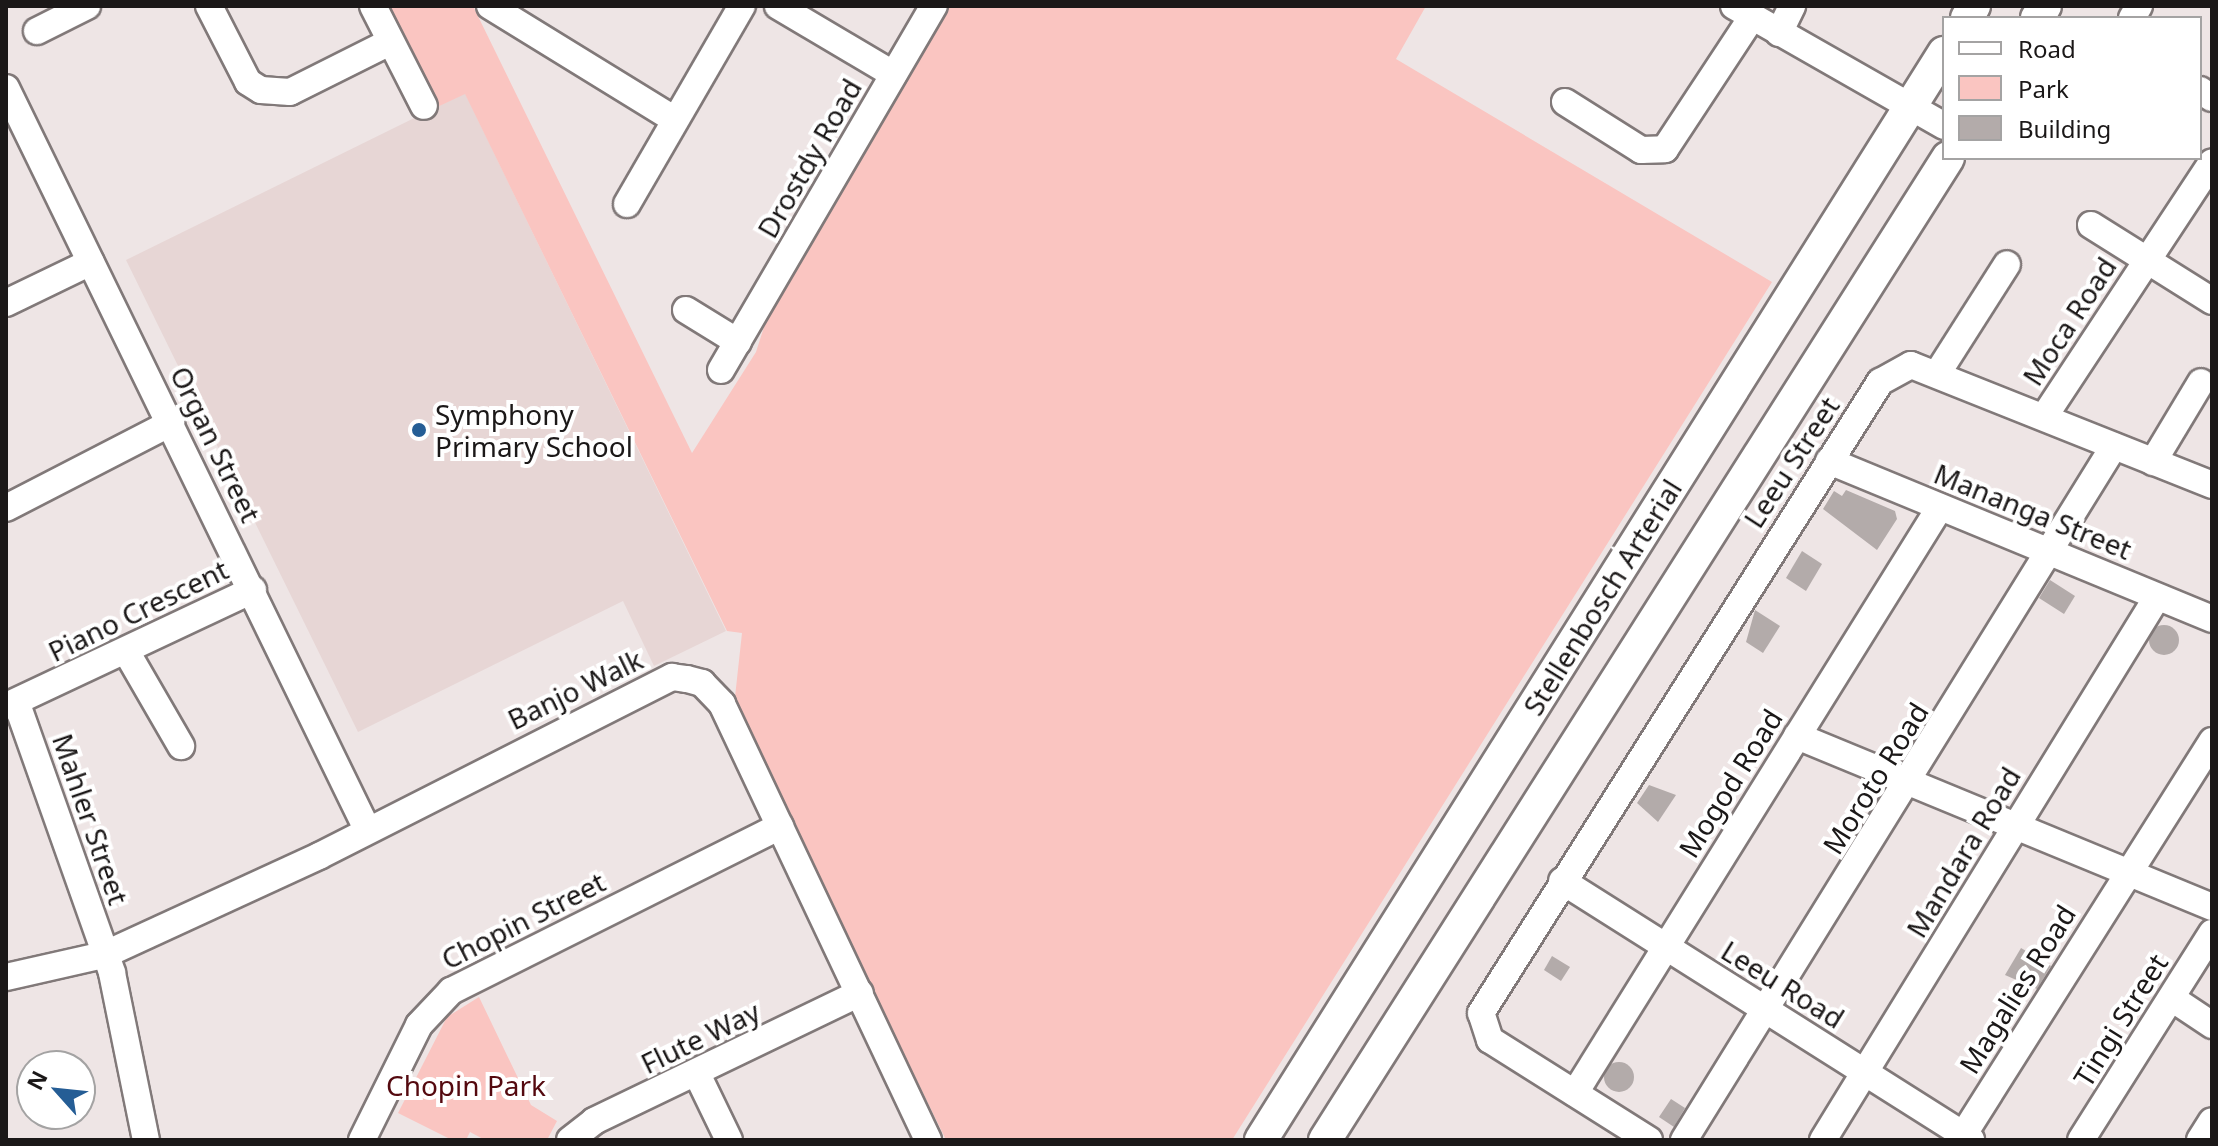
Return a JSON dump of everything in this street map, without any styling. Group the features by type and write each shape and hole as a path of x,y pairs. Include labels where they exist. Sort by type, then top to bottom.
{"main road":[{"name":"Stellenbosch Arterial","path":"1261,1140 1942,56"},
{"name":"Stellenbosch Arterial","path":"1325,1140 1947,160"}],"street":[{"path":"37,31 87,6"},
{"path":"209,6 248,82 261,90 290,92 390,42"},
{"path":"373,6 424,106"},
{"path":"490,6 675,120"},
{"path":"627,204 742,6"},
{"path":"778,6 893,74"},
{"name":"Drostdy Road","path":"721,370 934,6"},
{"path":"1779,33 1792,6"},
{"path":"1565,102 1641,150 1665,149 1743,11 1942,125"},
{"name":"Organ Street","path":"7,94 253,590 367,829"},
{"name":"Moca Road","path":"2044,417 2212,162"},
{"path":"2091,225 2212,301"},
{"path":"6,303 91,262"},
{"path":"1937,374 2007,264"},
{"path":"686,310 738,342"},
{"name":"Leeu Street","path":"1562,881 1887,374 1911,365 2212,485"},
{"path":"2153,462 2201,382"},
{"path":"6,508 171,423"},
{"name":"Moroto Road","path":"1684,1140 1910,783 2114,446"},
{"name":"Mananga Street","path":"1829,461 2212,619"},
{"name":"Mogod Road","path":"1575,1093 1940,507"},
{"name":"Piano Crescent","path":"12,705 253,590"},
{"name":"Mandara Road","path":"1823,1140 2157,597"},
{"path":"126,651 181,746"},
{"name":"Banjo Walk","path":"6,977 104,955 367,829 672,677 702,683 722,704 928,1140"},
{"name":"Mahler Street","path":"12,705 104,955"},
{"path":"1797,736 2212,907"},
{"name":"Magalies Road","path":"1965,1138 2129,873 2202,777 2212,741"},
{"name":"Chopin Street","path":"362,1140 419,1025 451,991 780,826"},
{"path":"1562,881 1487,998 1481,1026 1490,1040 1649,1140"},
{"name":"Leeu Road","path":"1562,881 1965,1138"},
{"name":"Tingi Street","path":"2081,1140 2212,933"},
{"path":"104,955 146,1140"},
{"name":"Flute Way","path":"570,1140 594,1121 698,1076 860,993"},
{"path":"2173,999 2212,1025"},
{"path":"698,1076 729,1140"},
{"path":"2200,1140 2212,1121"}],"shaded area":[{"name":"Symphony Primary School","path":"465,93 726,631 654,666 623,601 358,732 126,260"}],"green space":[{"path":"384,6 473,6 692,453 756,352 765,324 950,6 1426,6 1396,59 1772,282 1232,1140 946,1140 734,706 742,633 727,631 465,94 433,109"},
{"name":"Chopin Park","path":"479,997 531,1105 557,1121 547,1140 485,1140 470,1132 466,1140 452,1140 398,1113 447,1017"}],"building":[{"path":"1846,490 1895,511 1897,519 1877,550 1823,509 1834,491 1842,496"},
{"path":"1802,551 1822,564 1806,591 1786,578"},
{"path":"2050,580 2075,596 2064,614 2039,598"},
{"path":"1755,610 1780,626 1763,653 1746,642"},
{"path":"2164,625 2174,630 2179,640 2174,650 2164,655 2154,650 2149,640 2154,630"},
{"path":"1649,785 1676,795 1658,822 1637,803"},
{"path":"2021,948 2051,966 2037,989 2005,975"},
{"path":"1552,956 1570,967 1561,981 1544,970"},
{"path":"1619,1062 1625,1063 1633,1071 1633,1083 1625,1091 1619,1092 1613,1091 1605,1083 1604,1077 1605,1071 1613,1063"},
{"path":"1671,1099 1685,1108 1674,1127 1659,1117"}],"place":[{"name":"Symphony Primary School","path":"419,430"}]}
